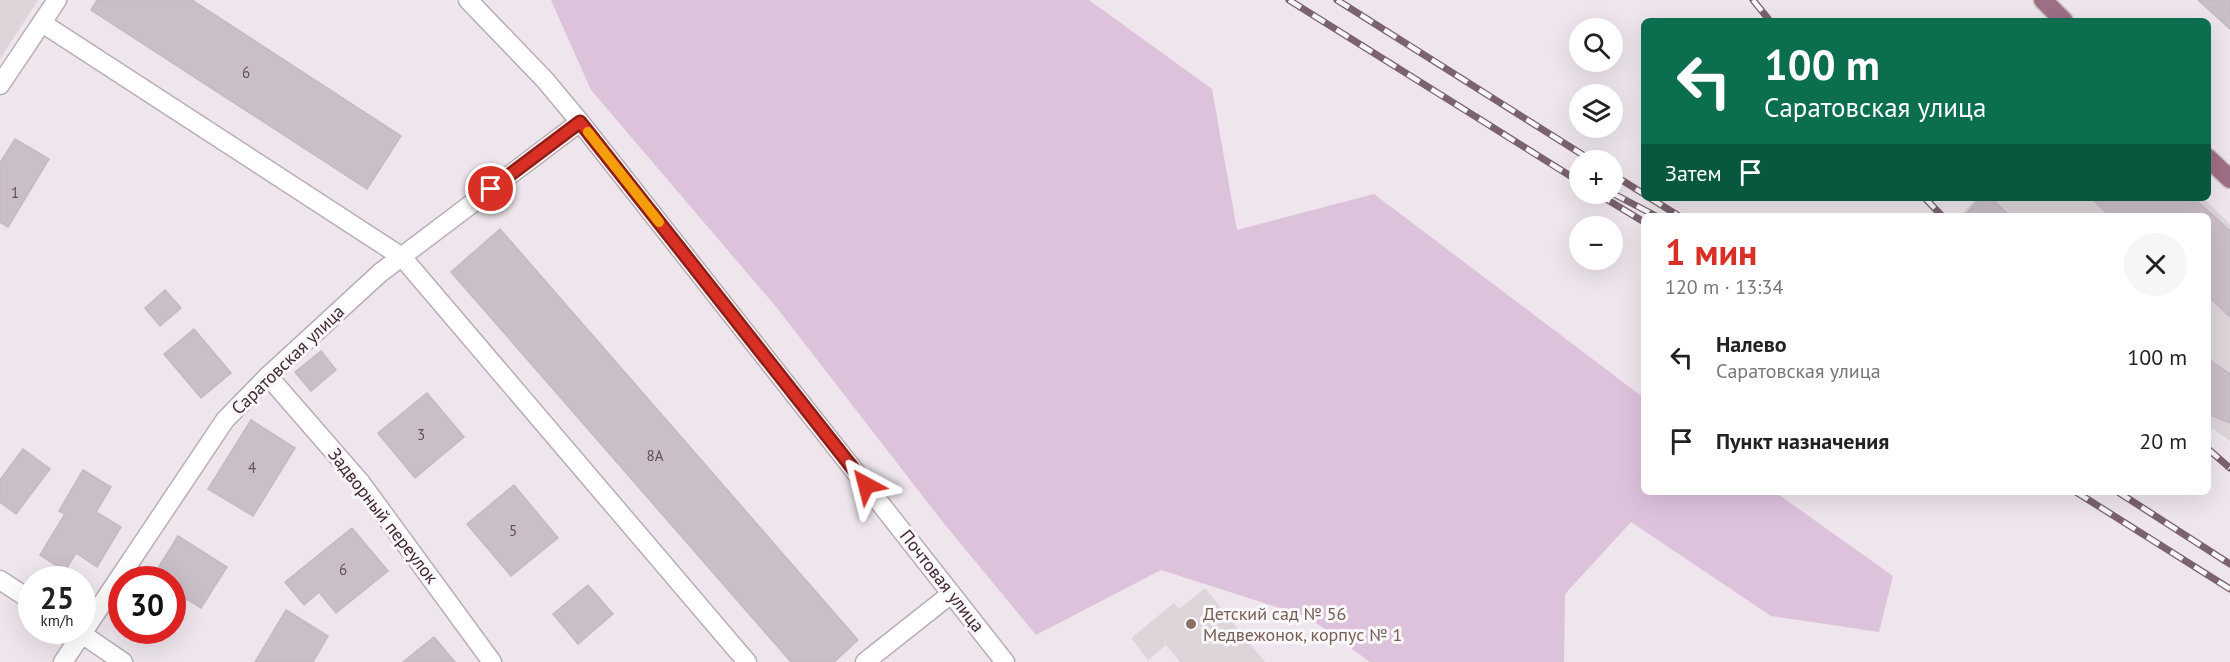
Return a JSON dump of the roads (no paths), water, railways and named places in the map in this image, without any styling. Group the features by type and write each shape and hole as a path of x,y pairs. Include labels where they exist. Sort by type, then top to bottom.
{"main road":[{"path":"2043,0 2061,18"},
{"path":"2211,161 2230,179"}],"street":[{"path":"0,85 57,0"},
{"name":"Почтовая улица","path":"468,0 545,80 580,122 1005,662"},
{"path":"42,23 402,257 747,662"},
{"name":"Саратовская улица","path":"96,607 225,420 268,376 380,273 580,122"},
{"name":"Задворный переулок","path":"268,376 361,483 492,662"},
{"path":"0,580 18,592"},
{"path":"865,662 951,594"},
{"name":"Саратовская улица","path":"63,662 73,644"},
{"path":"96,644 123,662"}],"railway":[{"path":"1289,0 1569,175"},
{"path":"1337,0 1575,150"},
{"path":"1753,0 1768,18"},
{"path":"1623,181 1641,192"},
{"path":"1623,199 1650,213"},
{"path":"1655,201 1674,213"},
{"path":"1928,201 1939,213"},
{"path":"1614,204 1641,220"},
{"path":"2211,452 2230,468"},
{"path":"2081,495 2230,589"},
{"path":"2123,495 2230,564"}],"place":[{"name":"Детский сад № 56 Медвежонок, корпус № 1","path":"1191,624"}]}
